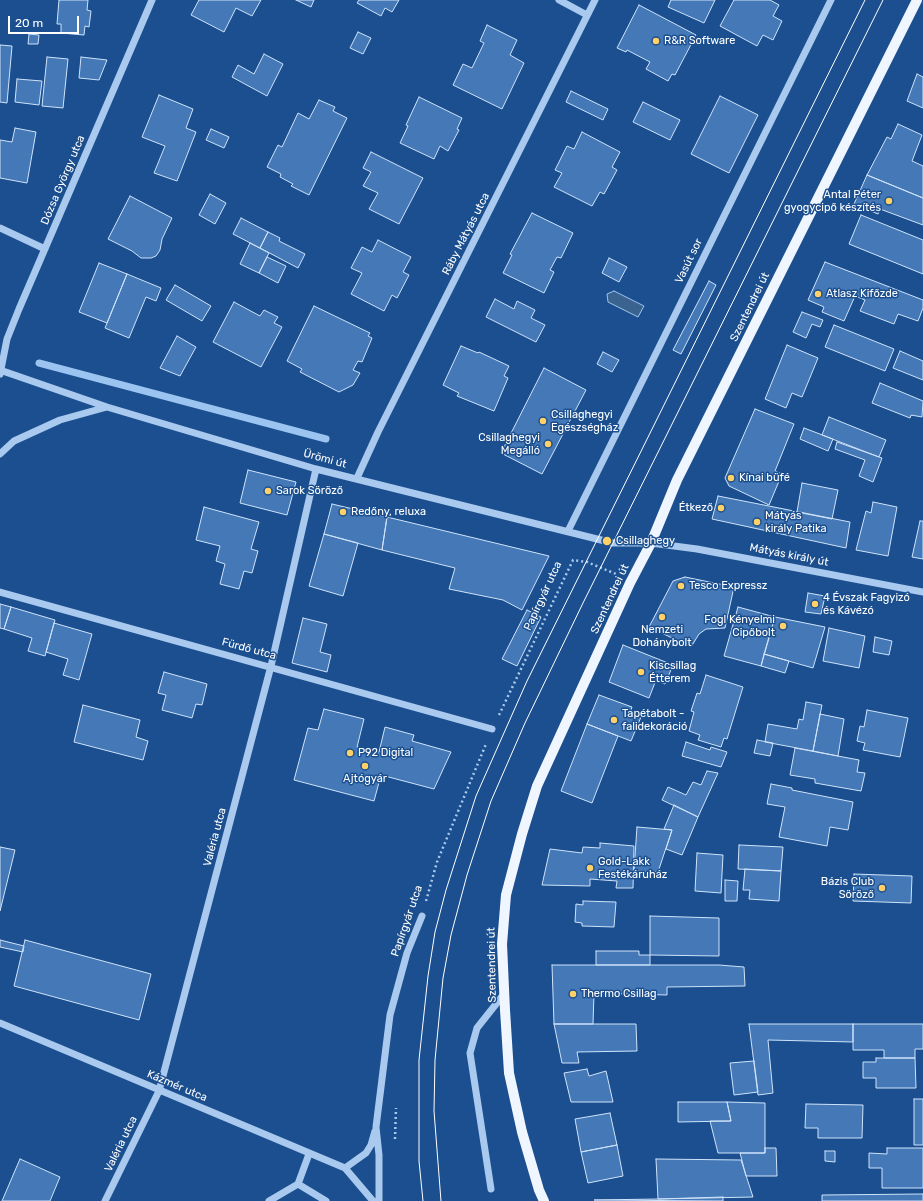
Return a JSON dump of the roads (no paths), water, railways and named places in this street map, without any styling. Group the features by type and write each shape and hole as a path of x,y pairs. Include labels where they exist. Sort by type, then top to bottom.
{"main road":[{"name":"Szentendrei út","path":"544,1201 539,1190 522,1132 509,1073 504,994 502,944 506,895 522,834 533,800 562,730 651,543 677,480 917,0"}],"street":[{"name":"Dózsa György utca","path":"0,371 9,333 152,0"},
{"path":"559,0 587,15"},
{"name":"Ráby Mátyás utca","path":"357,478 378,432 595,0"},
{"name":"Vasút sor","path":"568,531 831,0"},
{"path":"0,228 46,249"},
{"name":"Ürömi út","path":"0,371 107,407 316,469 613,543 651,543"},
{"path":"0,454 14,441 60,420 107,407"},
{"name":"Valéria utca","path":"105,1201 159,1091 271,666 316,469"},
{"name":"Mátyás király út","path":"651,543 697,549 923,592"},
{"name":"Fürdő utca","path":"0,592 271,666 492,729"},
{"name":"Papírgyár utca","path":"379,1201 379,1154 376,1127 390,1015 407,953 422,916"},
{"path":"491,1189 470,1053 477,1028 504,994"},
{"name":"Kázmér utca","path":"0,1024 345,1168"},
{"path":"373,1201 345,1168 359,1160 366,1153 371,1146 376,1127"},
{"path":"269,1201 298,1184 309,1154"},
{"path":"298,1184 326,1201"}],"water":[{"path":"614,291 644,306 638,317 608,302 607,294"}],"waterway":[{"path":"39,363 326,439"}],"tram line":[{"path":"423,1201 419,1161 419,1060 428,976 435,932 446,890 476,796 527,681 865,0"},
{"path":"441,1201 434,1111 435,1060 443,978 451,935 467,875 491,801 525,723 583,603 883,0"}],"place":[{"name":"R&R Software","path":"656,41"},
{"name":"Antal Péter gyogycipő készítés","path":"889,201"},
{"name":"Atlasz Kifőzde","path":"818,294"},
{"name":"Csillaghegyi Egészségház","path":"543,421"},
{"name":"Csillaghegyi Megálló","path":"548,444"},
{"name":"Kínai büfé","path":"731,478"},
{"name":"Sarok Söröző","path":"268,491"},
{"name":"Étkező","path":"721,508"},
{"name":"Redőny, reluxa","path":"343,512"},
{"name":"Mátyás király Patika","path":"757,522"},
{"name":"Csillaghegy","path":"607,541"},
{"name":"Tesco Expressz","path":"681,586"},
{"name":"4 Évszak Fagyizó és Kávézó","path":"815,604"},
{"name":"Nemzeti Dohánybolt","path":"662,617"},
{"name":"Fogl Kényelmi Cipőbolt","path":"783,626"},
{"name":"Kiscsillag Étterem","path":"641,672"},
{"name":"Tapétabolt - falidekoráció","path":"614,720"},
{"name":"P92 Digital","path":"350,753"},
{"name":"Ajtógyár","path":"365,766"},
{"name":"Gold-Lakk Festékáruház","path":"590,868"},
{"name":"Bázis Club Söröző","path":"882,888"},
{"name":"Thermo Csillag","path":"573,994"}]}
